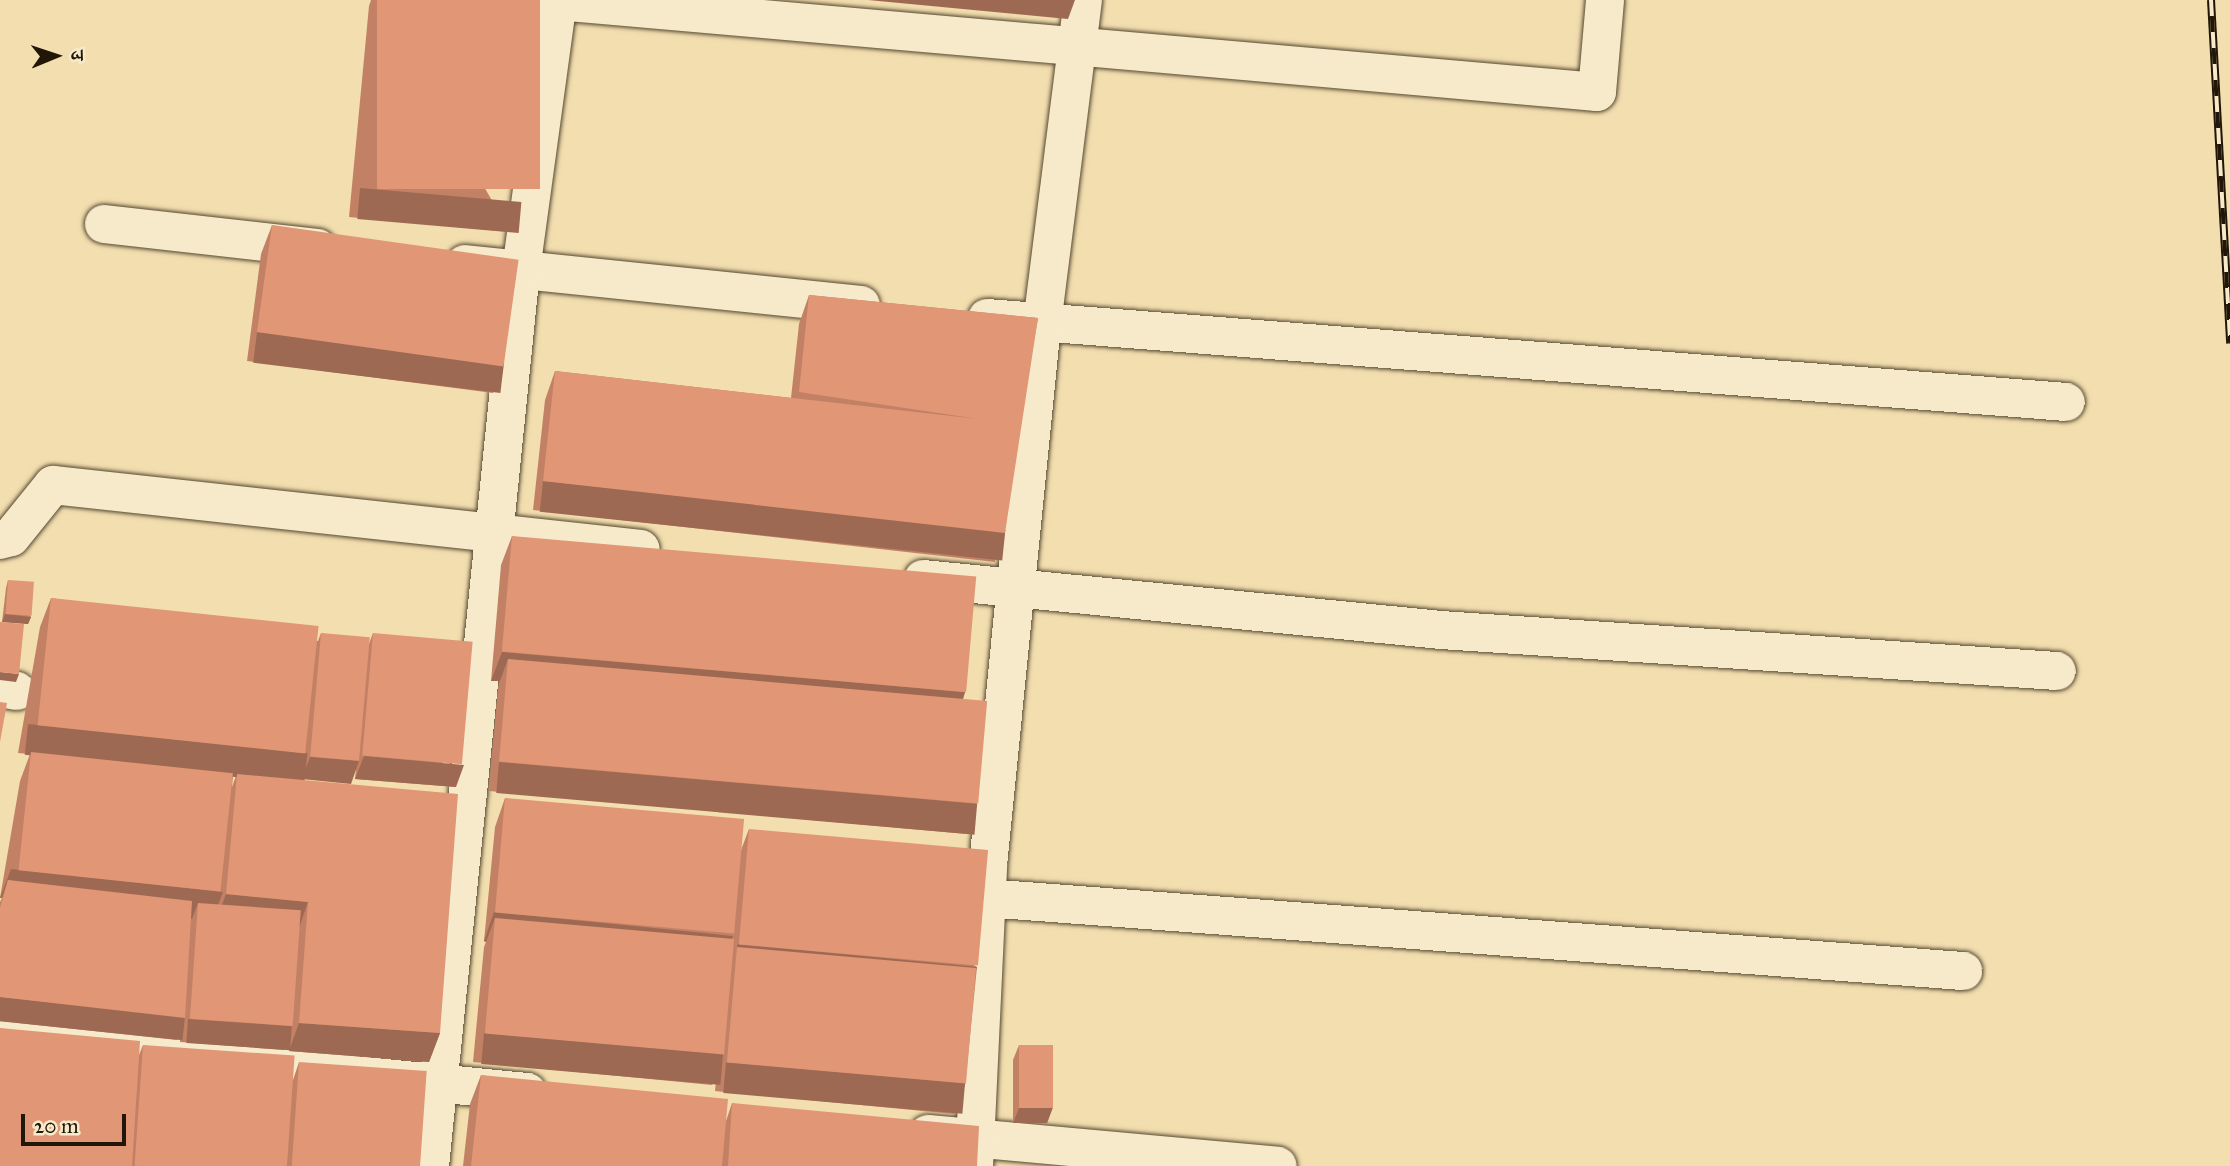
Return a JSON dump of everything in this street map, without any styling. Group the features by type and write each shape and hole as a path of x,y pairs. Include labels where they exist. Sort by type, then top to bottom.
{"street":[{"path":"430,1166 521,270 554,0 1597,92 1605,0"},
{"path":"974,1152 987,881 1042,324 1083,0"},
{"path":"104,224 355,252"},
{"path":"424,259 905,310"},
{"path":"946,314 1042,324 2066,402"},
{"path":"0,540 11,537 53,485 673,552"},
{"path":"892,576 1441,630 2057,671"},
{"path":"425,811 508,819"},
{"path":"947,861 987,881 1963,971"},
{"path":"0,1040 562,1096"},
{"path":"892,1130 974,1152 1278,1166"}],"building":[{"path":"377,0 540,0 540,189 377,189"},
{"path":"272,225 519,260 504,367 257,332"},
{"path":"809,295 1038,318 1005,533 543,481 555,371 978,419 799,392"},
{"path":"512,536 976,577 966,692 502,652"},
{"path":"8,580 34,582 32,616 6,614"},
{"path":"51,598 319,626 305,753 38,725"},
{"path":"0,622 24,624 19,674 0,672"},
{"path":"321,633 370,637 359,761 310,757"},
{"path":"373,633 473,642 462,764 362,756"},
{"path":"508,659 987,701 978,804 499,762"},
{"path":"0,702 7,703 0,742"},
{"path":"31,752 233,773 220,892 19,870"},
{"path":"237,774 458,794 440,1033 299,1023 308,902 226,894"},
{"path":"505,798 744,819 734,933 495,913"},
{"path":"749,829 988,850 978,965 739,945"},
{"path":"8,880 192,901 185,1018 0,997 0,908"},
{"path":"198,903 301,910 293,1026 190,1019"},
{"path":"495,918 734,939 724,1054 485,1034"},
{"path":"737,947 976,968 966,1083 727,1063"},
{"path":"0,1028 140,1041 132,1166 0,1166"},
{"path":"143,1045 295,1056 287,1166 135,1166"},
{"path":"1019,1045 1053,1045 1053,1108 1019,1108"},
{"path":"299,1062 427,1071 420,1166 292,1166"},
{"path":"481,1075 728,1099 722,1166 471,1166"},
{"path":"732,1103 979,1126 977,1166 728,1166"}],"railway":[{"path":"2211,0 2230,343"}]}
